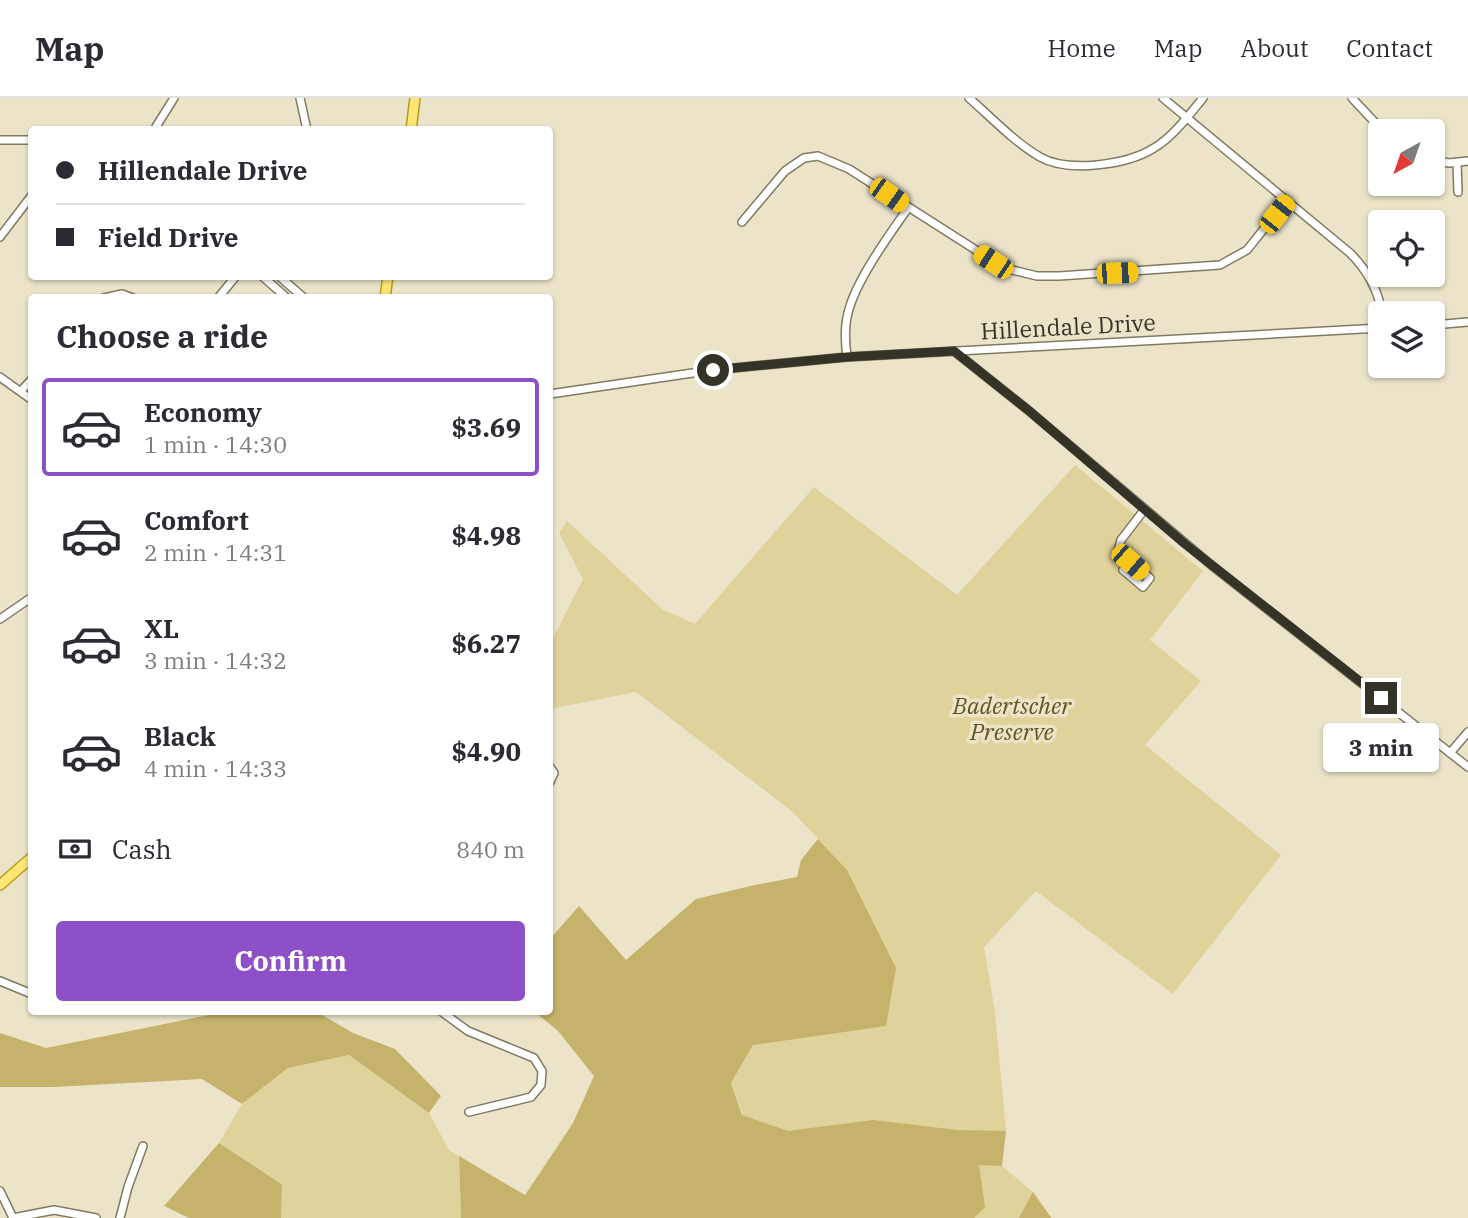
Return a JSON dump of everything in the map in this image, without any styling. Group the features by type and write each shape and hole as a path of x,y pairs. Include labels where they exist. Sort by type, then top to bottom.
{"main road":[{"path":"412,126 415,98"},
{"path":"0,886 28,861"}],"street":[{"path":"156,126 174,98"},
{"path":"300,98 306,126"},
{"path":"969,98 1033,152 1047,160 1060,163 1105,163 1135,157 1163,142 1202,98"},
{"path":"1163,98 1350,253 1365,269 1378,301"},
{"path":"1352,98 1372,119"},
{"path":"0,140 28,140"},
{"path":"742,222 785,171 810,156 825,158 841,164 1004,268 1037,276 1059,276 1220,265 1247,250 1287,200"},
{"path":"1446,162 1468,161"},
{"path":"1457,163 1458,192"},
{"path":"0,237 28,200"},
{"path":"847,357 845,335 850,306 866,274 908,208"},
{"path":"221,294 233,280"},
{"path":"267,280 282,294"},
{"path":"284,280 299,294"},
{"path":"1445,324 1468,322"},
{"name":"Hillendale Drive","path":"553,394 658,377 847,357 1368,329"},
{"path":"954,351 1028,410 1144,510 1468,766"},
{"path":"0,377 28,397"},
{"path":"21,391 28,383"},
{"path":"1127,565 1118,551 1121,540 1144,510"},
{"path":"0,619 28,600"},
{"path":"1450,753 1468,732"},
{"path":"0,981 28,992"},
{"path":"446,1015 468,1031 534,1058 542,1071 541,1085 531,1097 469,1112"},
{"path":"120,1218 143,1146"},
{"path":"0,1191 13,1218 54,1210 96,1218"}],"green space":[{"name":"Badertscher Preserve","path":"1075,465 1203,571 1150,640 1201,681 1145,745 1281,855 1173,994 1036,891 984,947 995,1012 1006,1131 1002,1131 1002,1166 1033,1192 1051,1218 839,1218 743,1115 731,1083 753,1045 836,1031 847,870 793,812 636,692 553,708 553,638 583,579 559,533 567,521 662,609 695,624 814,487 957,595"},
{"path":"349,1055 429,1113 449,1150 459,1156 461,1218 281,1218 282,1183 219,1143 242,1104 288,1068"}],"shaded area":[{"path":"818,839 847,870 896,968 886,1026 753,1045 731,1083 742,1115 788,1131 873,1120 957,1130 1006,1131 1002,1166 979,1165 985,1207 974,1218 461,1218 459,1156 525,1195 573,1123 594,1076 558,1031 539,1015 553,1015 553,936 579,906 626,960 696,899 797,877 801,860"},
{"path":"209,1015 322,1015 353,1033 395,1049 441,1096 429,1113 349,1055 288,1068 242,1104 202,1079 54,1087 0,1087 0,1033 46,1048"},
{"path":"219,1143 282,1184 281,1218 189,1218 164,1206"},
{"path":"1033,1192 1050,1216 1051,1218 1019,1218"}],"route":[{"path":"713,370 897,353 954,351 1028,410 1185,544 1381,698"}]}
